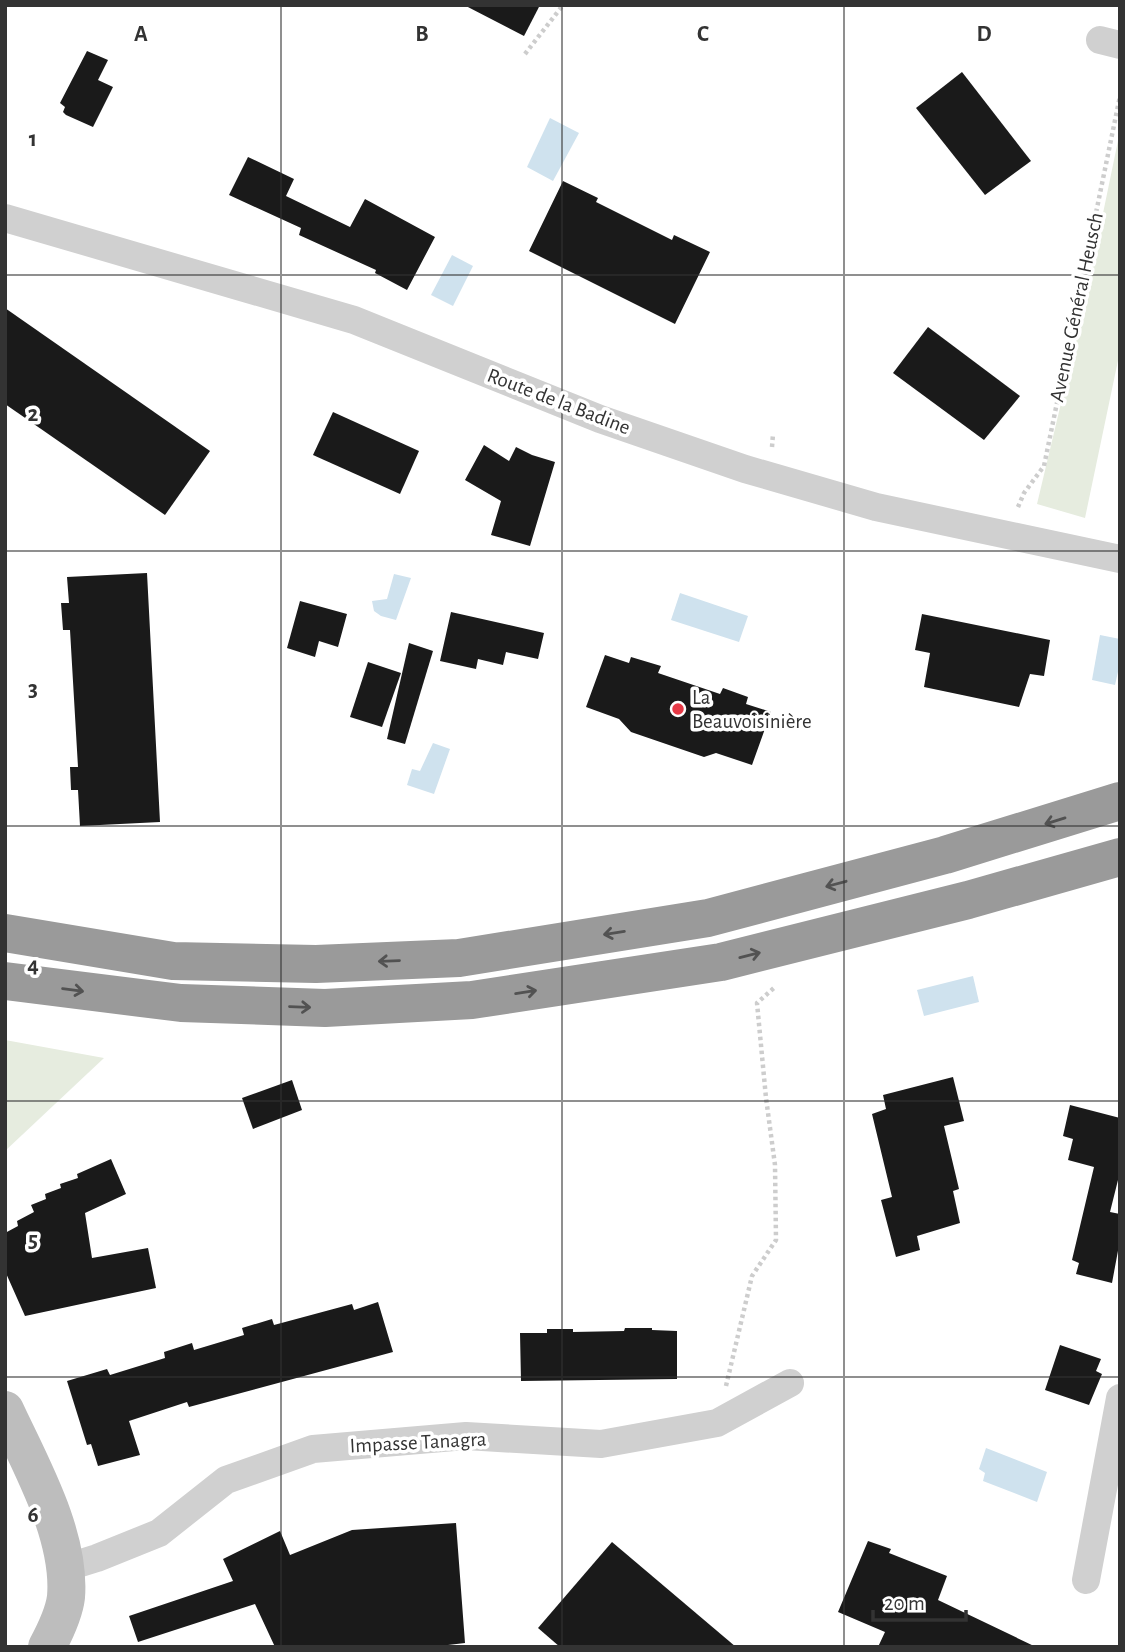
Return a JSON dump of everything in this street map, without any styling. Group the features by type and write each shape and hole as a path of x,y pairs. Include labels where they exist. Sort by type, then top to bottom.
{"highway":[{"path":"5,933 173,961 316,964 459,958 708,918 945,855 1120,801"},
{"path":"5,981 181,1003 325,1008 471,1000 721,962 968,900 1120,856"}],"street":[{"name":"Route de la Badine","path":"5,218 354,320 600,419 745,469 876,507 1120,559"},
{"name":"Impasse Tanagra","path":"65,1568 97,1558 159,1532 226,1480 313,1449 467,1436 601,1444 717,1423 790,1383"},
{"path":"1086,1580 1120,1398"},
{"path":"5,1410 56,1526 65,1568 66,1598 59,1623 47,1647"}],"path":[{"path":"525,54 562,5"},
{"name":"Avenue Général Heusch","path":"1017,511 1024,493 1044,466 1120,96"},
{"path":"717,1423 752,1276 776,1240 775,1165 757,1003 772,988"}],"shaded area":[{"path":"1120,131 1120,351 1085,518 1037,504 1082,315"},
{"path":"5,1040 104,1058 5,1151"}],"water":[{"path":"550,118 579,133 553,181 527,167"},
{"path":"452,255 473,266 453,306 431,295"},
{"path":"394,574 411,578 396,620 374,611 372,601 387,599"},
{"path":"680,593 748,616 739,642 671,620"},
{"path":"1100,635 1120,639 1120,663 1115,685 1092,680"},
{"path":"433,743 450,749 434,794 407,785 412,769 420,771"},
{"path":"973,976 979,1002 924,1016 917,990"},
{"path":"986,1448 1047,1472 1037,1502 983,1481 985,1473 979,1469"}],"building":[{"path":"464,5 540,5 524,36"},
{"path":"87,51 108,60 98,80 113,87 93,127 66,115 63,112 65,107 60,103"},
{"path":"962,72 1031,161 985,195 916,108"},
{"path":"248,157 294,179 286,196 350,227 365,199 435,237 407,290 375,273 376,270 299,235 301,228 229,195"},
{"path":"563,181 598,198 596,202 672,240 674,235 710,252 675,324 529,251"},
{"path":"5,308 210,451 165,515 5,404"},
{"path":"928,327 1020,396 984,440 893,373"},
{"path":"333,412 419,451 400,494 313,455"},
{"path":"484,445 509,461 516,447 555,462 530,546 491,535 501,501 465,480"},
{"path":"147,573 160,822 80,826 78,790 71,790 70,767 78,767 70,630 63,630 61,603 69,603 67,577"},
{"path":"300,601 347,614 338,647 319,641 315,657 287,648"},
{"path":"451,612 544,633 538,659 506,652 503,665 478,659 476,669 440,661"},
{"path":"922,614 1050,640 1044,676 1030,674 1019,707 924,687 930,653 915,650"},
{"path":"409,643 433,651 405,744 387,739"},
{"name":"La Beauvoisinière","path":"605,655 629,663 631,657 661,666 658,673 720,694 723,688 748,697 746,704 771,712 752,765 716,753 704,757 631,732 619,719 586,707"},
{"path":"368,662 401,673 382,727 350,717"},
{"path":"953,1077 964,1121 944,1126 959,1189 953,1191 960,1223 917,1236 920,1250 896,1257 881,1200 892,1197 872,1114 886,1109 883,1095"},
{"path":"292,1080 302,1110 253,1129 242,1098"},
{"path":"1070,1105 1120,1118 1120,1172 1110,1212 1120,1214 1120,1240 1112,1283 1076,1274 1079,1263 1072,1260 1094,1167 1068,1160 1073,1139 1063,1136"},
{"path":"111,1159 126,1194 85,1213 92,1258 148,1248 156,1288 25,1316 5,1271 5,1233 18,1226 17,1221 34,1212 31,1205 46,1199 45,1194 61,1188 60,1184 78,1178 77,1174"},
{"path":"378,1302 393,1352 189,1407 187,1402 129,1421 140,1455 98,1466 91,1444 87,1445 67,1381 107,1369 110,1375 165,1358 164,1352 192,1343 194,1350 244,1335 242,1328 272,1319 274,1325 352,1304 354,1310"},
{"path":"625,1328 677,1331 677,1379 521,1381 520,1333 547,1333 547,1329 573,1329 573,1332 624,1331"},
{"path":"1060,1345 1101,1359 1096,1371 1102,1374 1089,1405 1045,1390"},
{"path":"456,1523 465,1643 431,1647 275,1647 255,1604 138,1642 129,1616 233,1581 223,1559 280,1531 290,1555 352,1530"},
{"path":"868,1541 891,1549 889,1553 947,1576 938,1600 1036,1647 878,1647 885,1632 838,1612"},
{"path":"612,1542 736,1647 560,1647 538,1628"}],"place":[{"name":"La Beauvoisinière","path":"678,709"}]}
